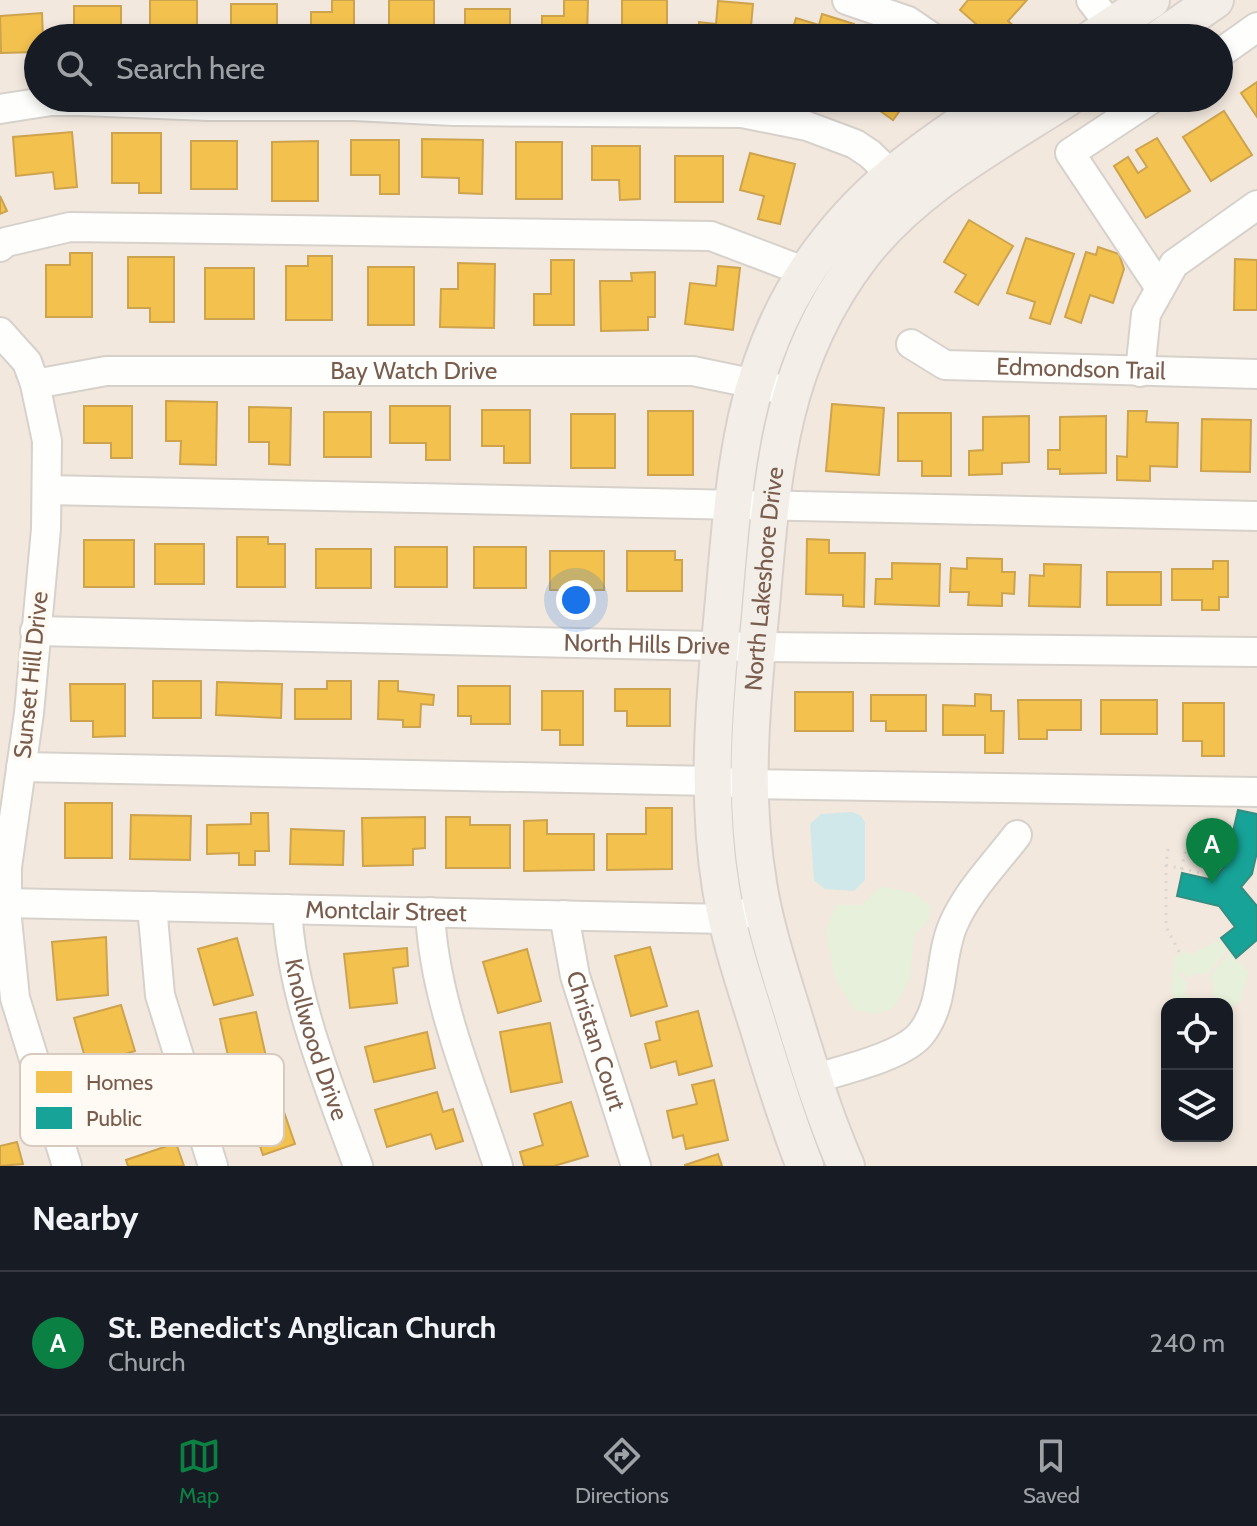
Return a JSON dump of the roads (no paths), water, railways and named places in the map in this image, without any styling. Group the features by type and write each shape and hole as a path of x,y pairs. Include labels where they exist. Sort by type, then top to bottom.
{"main road":[{"path":"1108,24 1151,0"},
{"path":"1180,24 1215,0"},
{"name":"North Lakeshore Drive","path":"805,1166 778,1091 726,919 717,865 712,781 713,721 739,448 754,383 771,336 806,272 847,218 891,173 979,112"},
{"name":"North Lakeshore Drive","path":"846,1166 813,1079 763,908 753,849 748,784 749,739 778,443 790,392 813,334 828,304 862,254 916,200 964,164 1045,112"},
{"path":"778,1091 813,1079"}],"street":[{"path":"847,0 912,24"},
{"path":"1233,44 1257,27"},
{"path":"0,109 24,105"},
{"path":"598,112 742,113 807,126 855,144 891,173 916,200"},
{"path":"1132,112 1070,153 1160,288"},
{"path":"1140,372 1146,314 1174,264 1257,205"},
{"path":"0,247 6,242 70,227 711,236 806,272"},
{"name":"Sunset Hill Drive","path":"0,332 27,362 47,441 46,529 29,713 7,867 6,903 15,998 32,1054"},
{"name":"Edmondson Trail","path":"911,344 945,365 1257,374"},
{"name":"Bay Watch Drive","path":"35,384 106,371 693,371 790,392"},
{"path":"47,490 1257,516"},
{"name":"North Hills Drive","path":"35,631 757,647 1257,652"},
{"path":"21,767 1257,792"},
{"path":"813,1079 894,1051 919,1037 933,1015 951,928 962,906 1017,835"},
{"name":"Montclair Street","path":"6,903 726,919 763,908"},
{"path":"152,906 160,995 178,1054"},
{"name":"Knollwood Drive","path":"287,909 289,950 298,986 358,1166"},
{"path":"430,912 432,950 441,991 498,1166"},
{"name":"Christan Court","path":"564,915 575,976 636,1166"},
{"name":"Sunset Hill Drive","path":"61,1146 67,1166"},
{"path":"207,1146 213,1166"}],"water":[{"path":"852,812 860,815 865,822 865,880 854,891 825,889 814,880 810,824 821,814"}],"place":[{"name":"St. Benedict's Anglican Church","path":"1212,884"}]}
